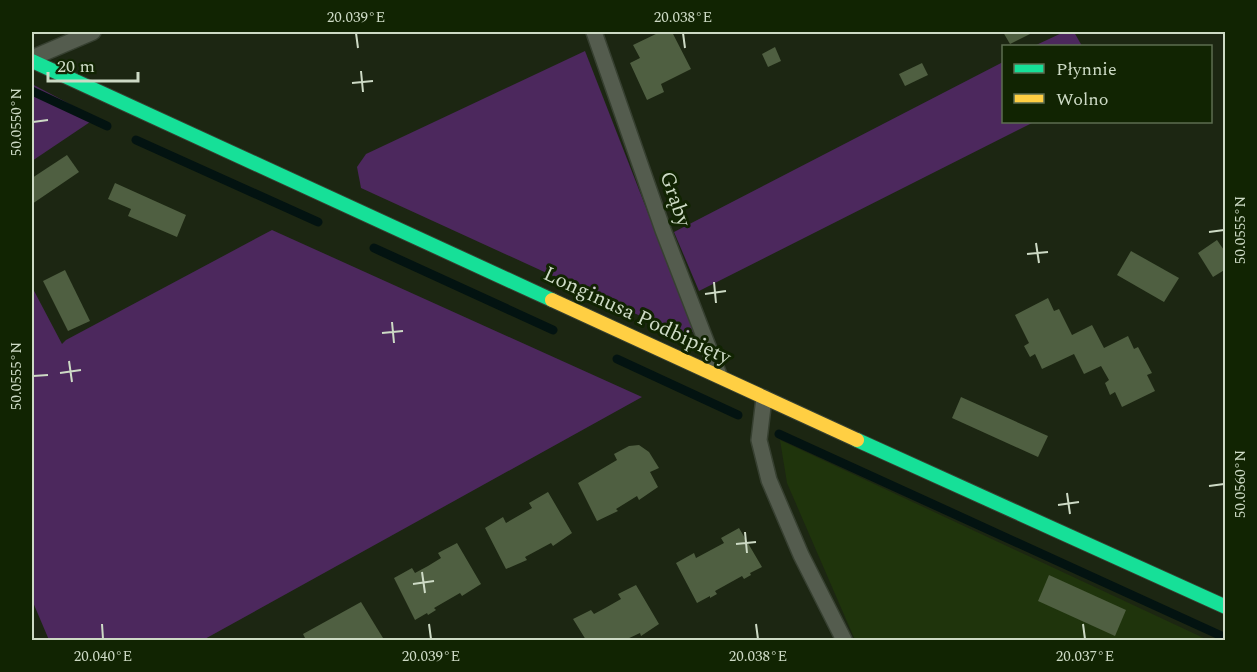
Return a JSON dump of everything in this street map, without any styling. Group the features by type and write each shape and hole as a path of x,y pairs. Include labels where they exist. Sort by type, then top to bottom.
{"street":[{"name":"Longinusa Podbipięty","path":"32,59 720,378 1226,607"}],"lane":[{"path":"32,59 93,32"},
{"name":"Grąby","path":"594,32 663,230 720,378"},
{"path":"764,398 759,440 769,480 801,555 844,640"}],"shaded area":[{"path":"1064,32 1074,32 1081,45 1036,45"},
{"path":"585,51 694,331 684,336 361,188 357,167 366,154"},
{"path":"1002,63 1002,123 1032,123 699,291 674,232"},
{"path":"32,84 96,118 32,161"},
{"path":"272,230 642,397 203,640 49,640 32,600 32,287 62,344"},
{"path":"780,440 1208,640 855,640 787,483"}],"building":[{"path":"660,32 672,32 691,69 661,84 664,92 647,100 630,63 640,58 633,45"},
{"path":"1003,32 1034,32 1010,44"},
{"path":"775,47 781,61 768,67 762,54"},
{"path":"922,63 928,75 905,86 899,74"},
{"path":"67,155 79,172 32,204 32,178"},
{"path":"115,183 186,215 177,237 128,216 131,209 108,199"},
{"path":"1217,240 1226,253 1226,269 1213,277 1198,253"},
{"path":"1131,251 1179,278 1164,302 1117,275"},
{"path":"65,270 90,321 68,331 43,281"},
{"path":"1048,298 1054,311 1059,309 1072,335 1092,325 1104,348 1128,336 1134,349 1138,347 1152,373 1147,375 1155,391 1122,407 1115,392 1110,395 1105,383 1109,380 1101,366 1084,374 1074,354 1042,369 1035,354 1030,357 1024,346 1029,343 1015,315"},
{"path":"961,397 1048,436 1038,457 952,418"},
{"path":"639,445 649,452 659,468 650,472 658,487 639,500 637,496 616,509 618,511 597,521 578,483 617,460 614,454 629,446"},
{"path":"548,492 572,533 553,546 551,543 525,557 527,560 506,569 485,528 503,517 506,523 532,508 529,503"},
{"path":"739,528 762,567 744,579 742,576 715,591 717,594 710,598 710,596 697,603 676,563 694,553 696,558 724,543 721,538"},
{"path":"457,543 481,584 462,596 460,593 434,608 436,610 428,615 427,613 415,620 394,578 412,568 415,573 428,566 441,558 438,553"},
{"path":"1049,575 1126,610 1115,636 1038,601"},
{"path":"636,585 659,624 641,636 640,633 625,640 586,640 573,619 591,610 594,614 607,607 621,599 618,594"},
{"path":"361,602 383,638 378,640 306,640 303,634"}],"waterway":[{"path":"32,91 107,126"},
{"path":"136,140 318,222"},
{"path":"374,248 553,330"},
{"path":"617,359 738,415"},
{"path":"779,434 1226,638"}],"traffic: fast":[{"path":"32,61 552,300"},
{"path":"857,440 1226,607"}],"traffic: slow":[{"path":"552,300 857,440"}]}
